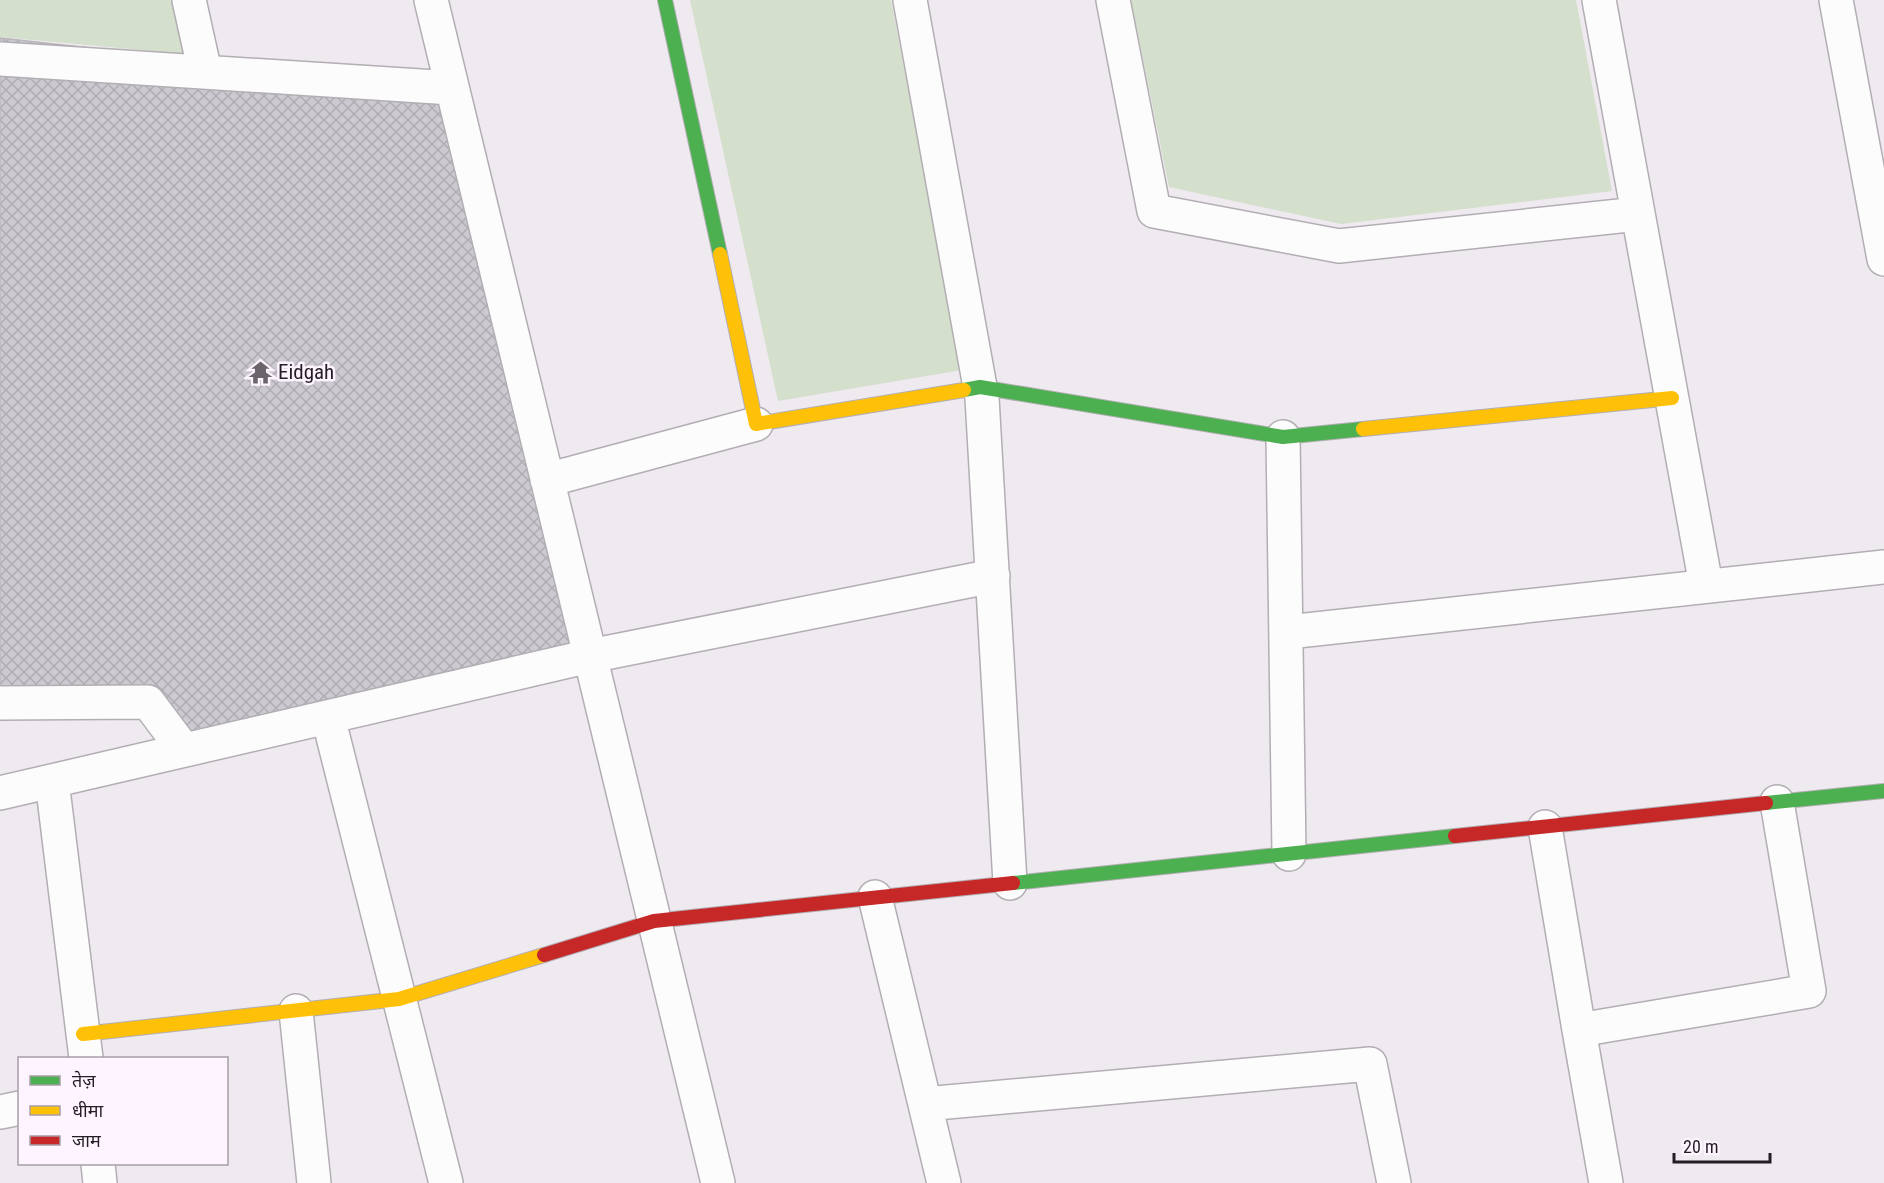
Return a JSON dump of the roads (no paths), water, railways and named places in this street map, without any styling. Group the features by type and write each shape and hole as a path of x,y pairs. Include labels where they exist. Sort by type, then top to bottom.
{"street":[{"path":"189,0 205,72"},
{"path":"431,0 718,1183"},
{"path":"665,0 756,424"},
{"path":"910,0 980,387 1010,884"},
{"path":"1113,0 1154,211 1339,246 1638,214"},
{"path":"1599,0 1706,585"},
{"path":"1836,0 1884,259"},
{"path":"0,59 452,88"},
{"path":"547,480 756,424 980,387 1283,437 1672,398"},
{"path":"1283,437 1288,632 1289,854"},
{"path":"1288,632 1884,567"},
{"path":"0,793 590,656 993,576"},
{"path":"0,703 148,702 184,750"},
{"path":"328,717 446,1183"},
{"path":"52,781 84,1046 296,1011 399,999 654,921 1884,791"},
{"path":"1579,1030 1809,991 1777,802"},
{"path":"1545,827 1606,1183"},
{"path":"876,897 944,1183"},
{"path":"296,1011 314,1183"},
{"path":"925,1104 1370,1064 1394,1183"},
{"path":"0,1112 18,1108"},
{"path":"98,1165 100,1183"}],"place":[{"name":"Eidgah","path":"260,372"}]}
